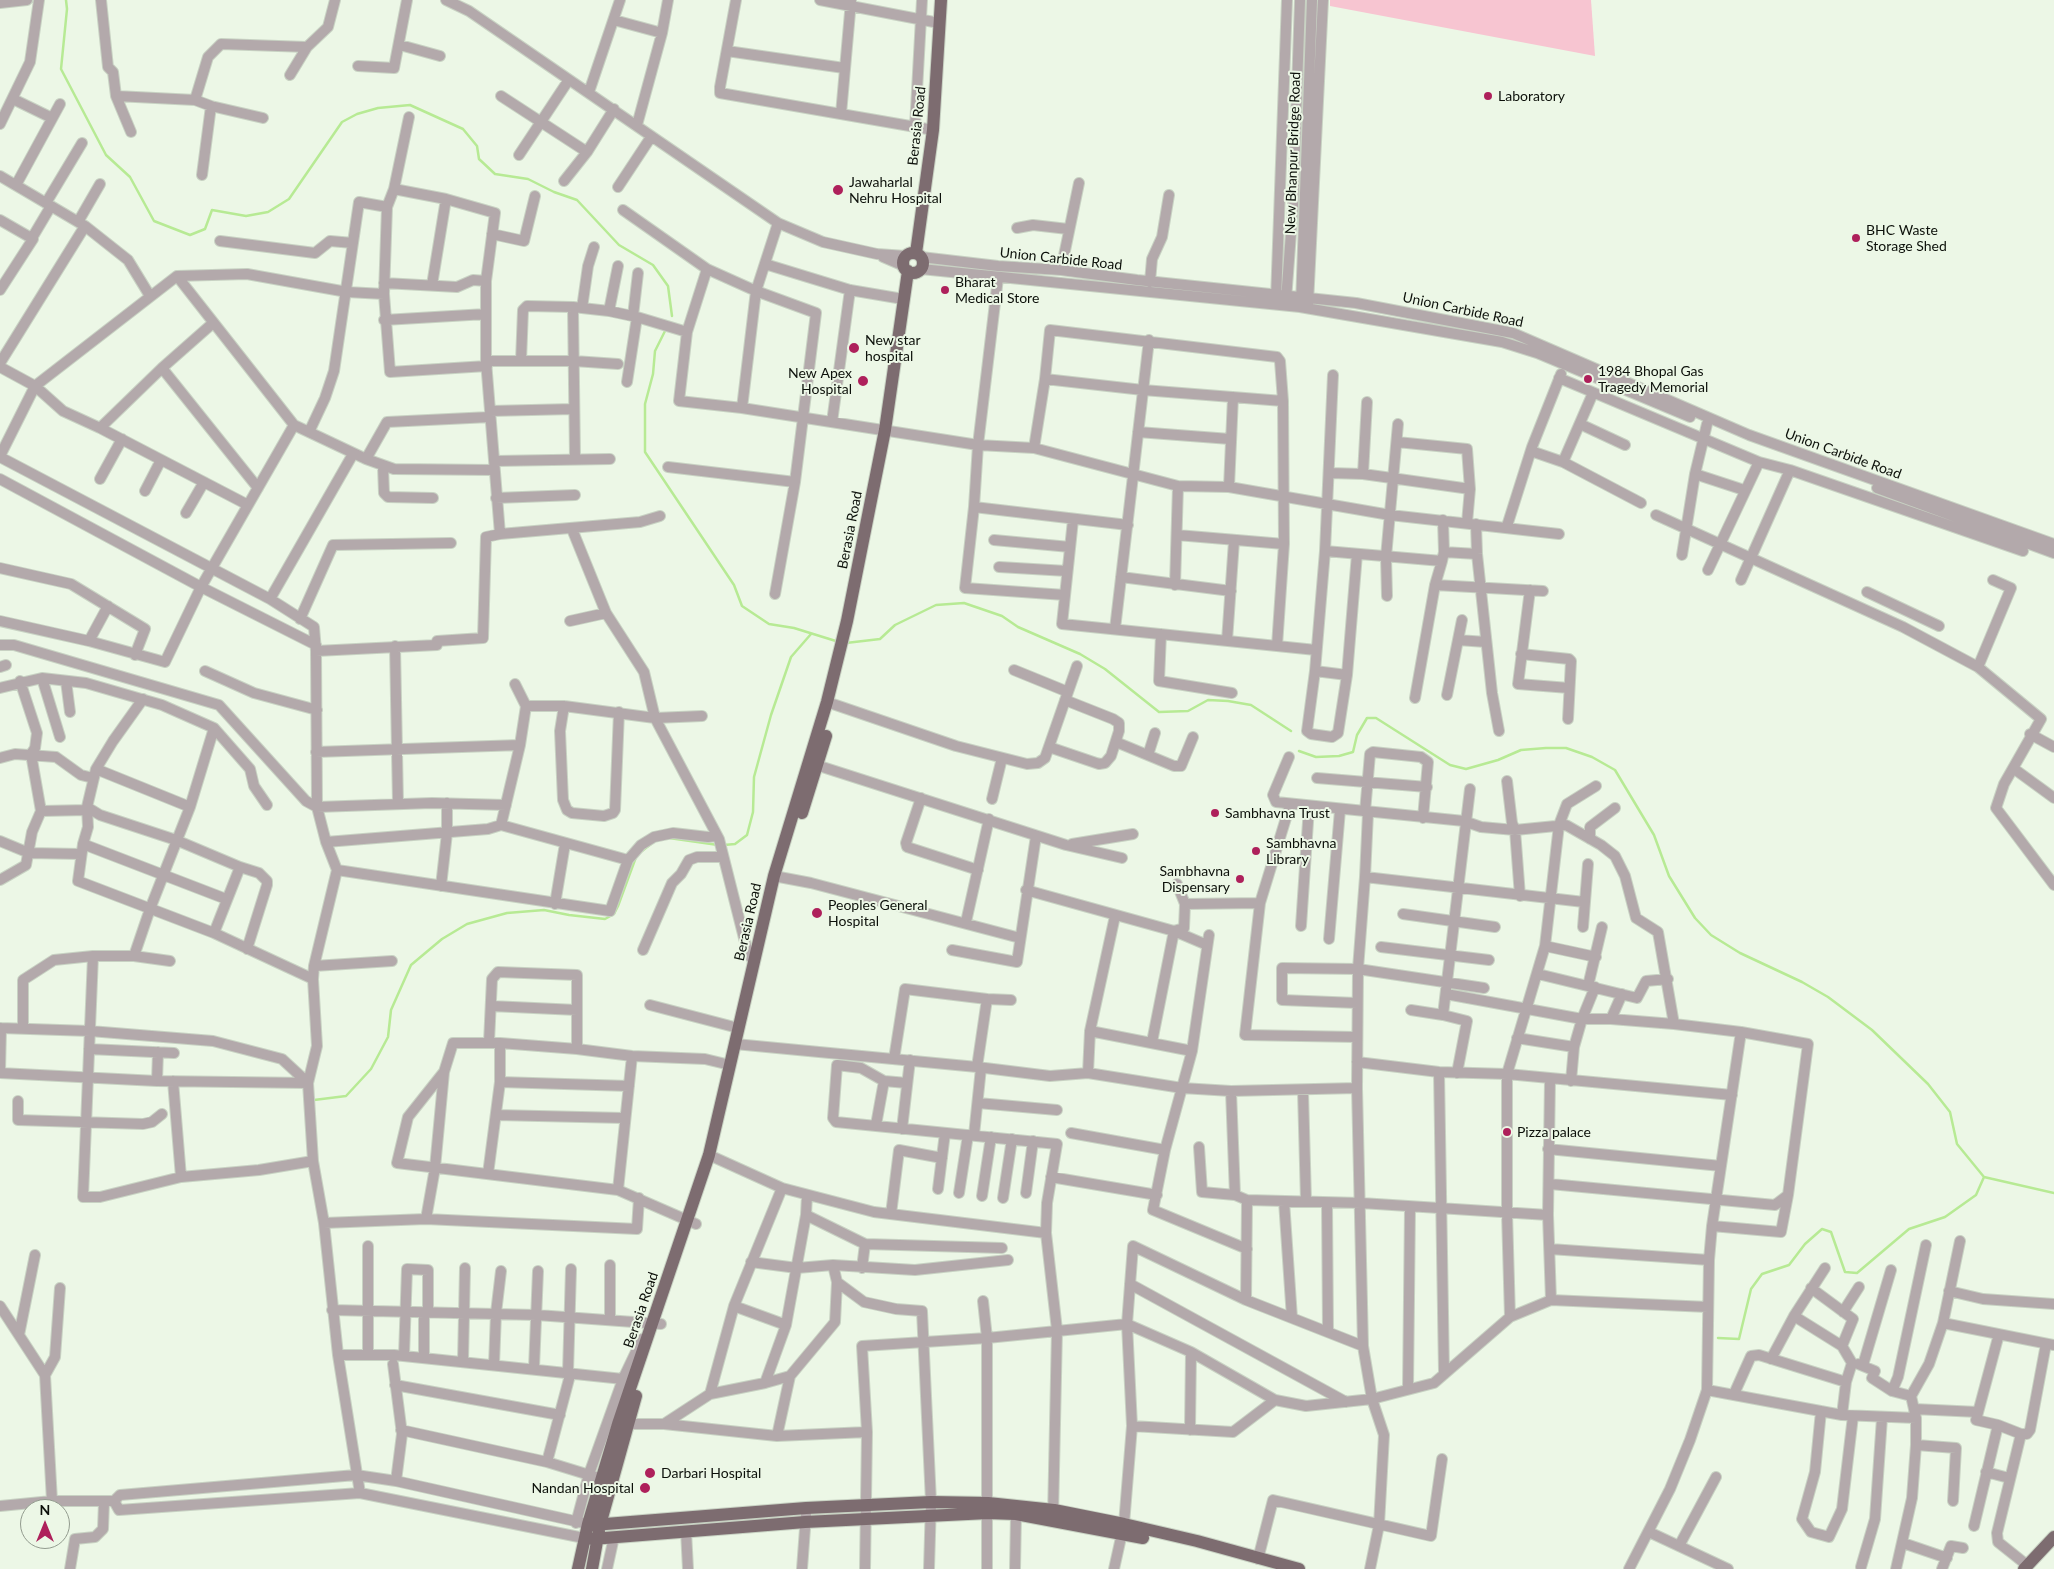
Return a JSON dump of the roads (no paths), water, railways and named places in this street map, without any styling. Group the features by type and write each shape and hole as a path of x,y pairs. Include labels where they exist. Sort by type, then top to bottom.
{"main road":[{"name":"Berasia Road","path":"713,1157 730,1065 739,1045 738,1028 754,961 831,703 851,622 888,430 933,130 941,0"},
{"name":"Berasia Road","path":"888,430 903,300 913,264"},
{"name":"Berasia Road","path":"578,1569 588,1524 606,1480 654,1323 692,1222 713,1157 778,876"},
{"path":"584,1538 598,1539 686,1531 806,1508 930,1502 1053,1516 1123,1529 1299,1569"},
{"path":"588,1524 866,1520 930,1516 988,1508 1016,1514 1053,1516"},
{"name":"Berasia Road","path":"588,1524 598,1539 592,1569"},
{"path":"2026,1567 2054,1536"},
{"path":"1229,1554 1268,1569"}],"street":[{"path":"0,3 27,0"},
{"path":"0,124 30,62 39,0"},
{"path":"101,0 108,67 113,72 116,96 131,132"},
{"path":"290,75 307,48 328,27 335,0"},
{"path":"358,66 394,68 408,0"},
{"path":"446,0 469,11 568,81 589,92 651,137 778,223 823,242 913,264"},
{"path":"589,92 620,0"},
{"path":"637,125 662,33 668,0"},
{"path":"736,0 720,93 933,130"},
{"path":"820,0 851,3 939,23"},
{"path":"915,127 922,0"},
{"path":"1281,300 1287,0"},
{"name":"New Bhanpur Bridge Road","path":"1281,300 1293,206 1300,0"},
{"name":"New Bhanpur Bridge Road","path":"1304,303 1312,0"},
{"path":"1304,303 1323,0"},
{"path":"840,114 851,3"},
{"path":"614,20 662,33"},
{"path":"195,100 208,57 221,44 307,48"},
{"path":"400,45 440,56"},
{"path":"727,51 844,68"},
{"path":"519,155 568,81"},
{"path":"116,96 195,100 211,106 263,118"},
{"path":"501,96 587,152"},
{"path":"13,98 52,118"},
{"path":"16,185 60,104"},
{"path":"202,175 211,106"},
{"path":"564,181 587,152 614,109"},
{"path":"409,117 394,189 387,207 384,320 390,372 521,360 618,364"},
{"path":"618,187 651,137"},
{"path":"1,288 32,238 82,143"},
{"path":"0,176 81,224 128,260 150,296"},
{"path":"1061,270 1068,229 1080,183"},
{"path":"0,363 81,224 100,184"},
{"path":"394,189 446,199 495,212 486,281 486,364 500,534"},
{"path":"1150,282 1152,259 1162,237 1169,195"},
{"path":"492,234 524,241 535,196"},
{"path":"432,285 446,199"},
{"path":"310,430 325,398 334,371 359,202 387,207"},
{"path":"623,210 706,269 756,291 816,313 795,482 775,594"},
{"path":"0,220 32,238"},
{"path":"742,408 756,291 778,223"},
{"path":"1017,228 1033,225 1068,229"},
{"path":"220,241 315,253 330,241 353,243"},
{"path":"575,458 573,408 577,308 594,246"},
{"path":"765,264 850,290 903,300"},
{"name":"Union Carbide Road","path":"913,264 998,278 1281,300"},
{"name":"Union Carbide Road","path":"913,264 1061,270 1304,303 1502,342 1537,353 1707,424 2054,553"},
{"path":"609,311 618,266"},
{"path":"706,269 687,332 678,401 742,408 978,444 1034,448 1178,486 1229,487 1390,515 1507,526 1559,534"},
{"path":"628,382 638,273"},
{"path":"360,1492 338,1355 324,1223 312,1161 308,1083 317,1046 314,966 337,870 326,842 317,807 316,648 314,627 270,599 0,456 35,386 177,276 246,274 346,292 384,294"},
{"path":"177,276 294,424 310,430 353,454 394,469 495,466 575,458 610,458"},
{"path":"998,278 978,444 974,507 965,588 1064,595"},
{"path":"384,284 457,287 473,280 486,281"},
{"path":"832,422 850,290"},
{"name":"Union Carbide Road","path":"1304,303 1363,304 1513,333 1749,435 2054,544"},
{"path":"521,360 523,310 527,306 609,311 635,316 687,332"},
{"path":"384,320 486,314"},
{"path":"100,428 162,368 214,323"},
{"path":"1034,448 1045,379 1050,330 1149,340 1277,357 1280,361 1282,400 1284,496 1284,544 1277,646"},
{"path":"1115,630 1149,340"},
{"path":"1507,526 1531,451 1559,378 1566,365"},
{"path":"0,367 35,386 63,412 122,439 248,506"},
{"path":"162,368 258,488"},
{"path":"1333,375 1330,473 1326,504 1325,551 1315,671 1307,731 1310,734 1332,736 1338,733 1347,675 1357,554"},
{"path":"1559,378 1759,462 1790,470 2023,552"},
{"path":"1045,379 1143,390 1282,400"},
{"path":"1564,462 1593,393"},
{"path":"1229,487 1233,397"},
{"path":"1363,474 1367,402"},
{"path":"366,459 388,422 573,408"},
{"path":"0,621 89,641 165,662 201,587 294,424"},
{"path":"1387,596 1386,557 1398,424"},
{"path":"1580,424 1625,445"},
{"path":"1682,555 1695,474 1707,424"},
{"path":"1138,432 1230,439"},
{"path":"100,479 122,439"},
{"path":"1396,442 1466,449 1472,523 1492,693 1500,731"},
{"path":"1531,451 1564,462 1641,503"},
{"path":"270,599 353,454"},
{"path":"145,491 161,460"},
{"path":"1708,570 1744,490 1759,462"},
{"path":"383,466 384,493 388,497 433,498"},
{"path":"668,467 795,482"},
{"path":"1741,580 1790,470"},
{"path":"1330,473 1363,474 1470,488"},
{"path":"1695,474 1744,490"},
{"path":"0,479 316,648 436,645 436,641 483,638 486,537 500,534 640,522 660,516"},
{"path":"186,513 204,482"},
{"path":"1175,585 1178,486"},
{"path":"496,498 575,495"},
{"path":"974,507 1072,520 1128,525"},
{"path":"1656,515 1903,627 1978,667 2041,719 2030,734 1996,808 2054,885"},
{"path":"1072,520 1062,624 1316,650"},
{"path":"1415,698 1435,585 1443,557 1443,520"},
{"path":"572,529 606,613 644,672 655,718 718,837 748,954 754,961"},
{"path":"1177,535 1284,544"},
{"path":"994,540 1070,547"},
{"path":"1227,641 1234,541"},
{"path":"300,619 333,545 451,542"},
{"path":"1325,551 1386,557 1443,557 1477,554"},
{"path":"999,567 1067,571"},
{"path":"0,568 70,584 145,629 135,655"},
{"path":"1122,577 1231,591"},
{"path":"1978,667 2011,588 1993,580"},
{"path":"1435,585 1543,591"},
{"path":"1530,590 1518,684 1569,688"},
{"path":"1867,592 1939,626"},
{"path":"89,641 108,606"},
{"path":"570,621 606,613"},
{"path":"1903,627 1913,614"},
{"path":"1447,695 1462,620"},
{"path":"1161,634 1159,681 1232,693"},
{"path":"1458,640 1486,642"},
{"path":"0,645 14,645 219,705 306,801 317,807 447,803 506,805"},
{"path":"395,646 398,804"},
{"path":"1521,654 1569,659 1571,661 1568,719"},
{"path":"831,703 956,746 1027,764 1038,763 1045,758 1077,666"},
{"path":"1014,670 1113,719 1119,724 1120,731 1111,756 1105,763 1100,764 1049,747"},
{"path":"204,671 254,693 317,710"},
{"path":"1315,671 1347,675"},
{"path":"42,678 60,736"},
{"path":"0,688 20,681 42,678 106,688 162,705 214,728 250,769 254,786 267,805"},
{"path":"0,880 26,865 32,832 41,811 31,754 35,748 37,733 20,681"},
{"path":"66,681 70,712"},
{"path":"501,825 520,744 526,706 515,684"},
{"path":"144,699 113,740 94,773 88,808 88,827 82,848 78,882 214,933 313,979"},
{"path":"526,706 564,706 655,718 702,716"},
{"path":"564,706 560,731 564,800 567,810 572,813 604,816 613,813 615,810 619,712"},
{"path":"134,956 150,909 190,807 214,728"},
{"path":"1148,755 1155,733"},
{"path":"2030,734 2054,747"},
{"path":"1116,742 1174,766 1181,766 1193,738"},
{"path":"316,752 520,744"},
{"path":"1370,1569 1379,1525 1384,1435 1372,1399 1363,1346 1357,1088 1358,969 1365,877 1366,813 1370,754 1374,752 1424,759 1429,765 1423,818"},
{"path":"0,758 14,754 56,757 81,774 94,773 190,807"},
{"path":"1289,757 1273,795 1276,802 1366,813 1464,821 1481,827 1515,830 1566,825 1615,856 1625,876 1636,918 1658,932 1668,979 1674,1024"},
{"path":"992,799 1002,758"},
{"path":"813,764 989,819 1036,836 1122,858"},
{"path":"2013,768 2054,798"},
{"path":"1317,778 1427,787"},
{"path":"1508,781 1515,830 1520,896"},
{"path":"1510,1317 1507,1214 1507,1074 1545,946 1552,900 1559,825 1567,804 1596,786"},
{"path":"1443,1015 1464,821 1470,789"},
{"path":"921,798 906,843 907,847 978,870"},
{"path":"441,886 447,833 447,803"},
{"path":"1290,805 1260,903 1245,1035 1357,1037"},
{"path":"1301,926 1310,807"},
{"path":"41,811 88,808 259,873 267,881 247,949"},
{"path":"1590,839 1590,827 1615,808"},
{"path":"1329,939 1340,810"},
{"path":"966,922 989,819"},
{"path":"326,842 447,833 488,829 501,825 628,860"},
{"path":"337,870 610,911 628,860 641,845 654,837 673,833 718,837"},
{"path":"1066,845 1133,834"},
{"path":"952,950 1017,962 1026,890 1036,836"},
{"path":"0,841 29,853 82,848 164,874 226,899"},
{"path":"555,904 565,844"},
{"path":"642,950 672,883 681,874 689,860 697,857 722,854"},
{"path":"1583,927 1588,864"},
{"path":"214,933 240,867"},
{"path":"778,876 812,878 1020,938"},
{"path":"1365,877 1552,900 1584,902"},
{"path":"1174,931 1184,928 1185,904 1177,884"},
{"path":"1026,890 1114,916 1208,940 1192,1051 1165,1150 1153,1210 1247,1249"},
{"path":"1185,904 1260,903"},
{"path":"1403,914 1454,919 1494,927"},
{"path":"1088,1073 1090,1031 1114,916"},
{"path":"1570,1081 1574,1047 1591,986 1602,927"},
{"path":"1152,1042 1174,931"},
{"path":"1545,946 1596,957"},
{"path":"1381,947 1489,960"},
{"path":"93,956 88,1122 83,1198 100,1197 181,1178 259,1170 312,1161"},
{"path":"24,1028 24,980 54,960 93,956 134,956 170,961"},
{"path":"314,966 392,962"},
{"path":"1357,1003 1282,1000 1282,968 1358,969 1582,1019 1611,1019 1674,1024 1740,1032 1808,1044 1788,1195 1781,1232 1712,1226"},
{"path":"488,1174 500,1082 491,1006 492,978 498,972 577,975 577,1049"},
{"path":"1538,974 1637,998 1646,981 1668,979"},
{"path":"1447,988 1484,988"},
{"path":"894,1059 905,989 987,1000 1011,1000"},
{"path":"1611,1019 1622,994"},
{"path":"959,1193 978,1103 979,1068 987,1000"},
{"path":"650,1005 738,1028"},
{"path":"491,1006 577,1010"},
{"path":"1411,1010 1467,1021 1457,1073"},
{"path":"0,1028 90,1031 213,1041 282,1059 308,1083 156,1081 0,1073 0,1028"},
{"path":"1090,1031 1192,1051"},
{"path":"1629,1569 1650,1532 1690,1440 1707,1390 1709,1260 1712,1226 1740,1032"},
{"path":"1517,1038 1574,1047"},
{"path":"426,1219 435,1168 444,1072 452,1043 494,1042 632,1056 705,1060 730,1065"},
{"path":"739,1045 838,1060 910,1060 1050,1076 1088,1073 1182,1088 1231,1091 1303,1091 1357,1088"},
{"path":"89,1049 174,1053"},
{"path":"156,1081 158,1052"},
{"path":"618,1190 624,1118 632,1056"},
{"path":"838,1060 861,1068 884,1081 907,1083"},
{"path":"838,1060 833,1118 836,1122 1057,1144 1051,1177 1046,1233 1057,1330 1053,1516"},
{"path":"902,1129 910,1060"},
{"path":"1357,1062 1438,1072 1507,1074 1550,1080 1732,1095"},
{"path":"444,1072 408,1117 397,1164 618,1190 692,1222"},
{"path":"1438,1072 1444,1372"},
{"path":"1550,1080 1548,1149 1550,1184 1548,1215 1551,1300"},
{"path":"173,1081 181,1178"},
{"path":"876,1125 884,1081"},
{"path":"500,1082 629,1086"},
{"path":"1231,1091 1235,1195"},
{"path":"1303,1091 1306,1201"},
{"path":"18,1101 18,1120 143,1124 152,1122 162,1114"},
{"path":"978,1103 1057,1110"},
{"path":"496,1115 624,1118"},
{"path":"938,1189 945,1133"},
{"path":"1070,1133 1165,1150"},
{"path":"982,1196 991,1137"},
{"path":"1003,1198 1012,1139"},
{"path":"1026,1193 1033,1141"},
{"path":"1199,1147 1202,1192 1235,1195 1248,1200 1361,1203 1507,1214 1548,1215"},
{"path":"1548,1149 1721,1166"},
{"path":"891,1214 899,1150 942,1158"},
{"path":"713,1157 782,1188 874,1212 1046,1233"},
{"path":"1051,1177 1157,1195"},
{"path":"1550,1184 1775,1205 1788,1195"},
{"path":"710,1394 734,1306 782,1188"},
{"path":"765,1383 786,1325 806,1215 807,1195"},
{"path":"324,1223 426,1219 637,1229 639,1198"},
{"path":"1246,1300 1248,1200"},
{"path":"1284,1201 1292,1318"},
{"path":"1327,1203 1328,1332"},
{"path":"1408,1389 1410,1207"},
{"path":"806,1215 865,1244 1002,1248"},
{"path":"1896,1569 1912,1498 1916,1445 1915,1414 1911,1396 1928,1364 1943,1323 1960,1241"},
{"path":"862,1268 865,1244"},
{"path":"1892,1391 1898,1377 1926,1245"},
{"path":"368,1246 368,1353"},
{"path":"1114,1569 1123,1529 1132,1426 1127,1324 1133,1246 1246,1300 1363,1346"},
{"path":"1550,1249 1709,1260"},
{"path":"19,1335 35,1255"},
{"path":"751,1262 797,1268 833,1265 928,1270 1008,1260"},
{"path":"610,1265 610,1319"},
{"path":"777,1436 790,1376 835,1322 837,1282 833,1265"},
{"path":"463,1362 463,1313 466,1268"},
{"path":"1771,1359 1794,1316 1825,1268"},
{"path":"404,1356 407,1269 428,1270 424,1358"},
{"path":"547,1462 569,1375 572,1317 571,1269"},
{"path":"1863,1365 1891,1270"},
{"path":"494,1365 496,1313 501,1271"},
{"path":"534,1368 538,1271"},
{"path":"837,1282 864,1302 896,1309 922,1311 930,1502 929,1569"},
{"path":"1130,1284 1346,1402"},
{"path":"1843,1312 1858,1287"},
{"path":"45,1375 55,1357 60,1288"},
{"path":"1811,1288 1853,1319 1842,1346"},
{"path":"1949,1291 1983,1299 2054,1304"},
{"path":"865,1569 867,1432 862,1346 988,1338 1127,1324 1191,1352 1275,1400 1306,1406 1372,1399 1434,1383 1444,1372 1510,1317 1551,1300 1708,1307"},
{"path":"983,1301 988,1338 987,1569"},
{"path":"0,1306 45,1375 52,1499"},
{"path":"734,1306 786,1325"},
{"path":"70,1501 109,1501 120,1495 356,1475 396,1481 588,1524 589,1474 623,1379 654,1323 496,1313 332,1310"},
{"path":"1794,1316 1842,1346 1852,1362 1875,1371 1872,1378 1892,1391 1911,1396"},
{"path":"1943,1323 2050,1344 2030,1430 2027,1434 2020,1434 1998,1425 1976,1420 1999,1334"},
{"path":"1190,1430 1191,1352"},
{"path":"338,1355 368,1353 404,1356 534,1368 569,1375 623,1379"},
{"path":"1734,1394 1751,1356 1759,1355 1846,1382"},
{"path":"1821,1411 1815,1472 1802,1519 1811,1532 1829,1536 1842,1509 1848,1415 1846,1382 1852,1362"},
{"path":"393,1364 401,1430 396,1481"},
{"path":"664,1424 710,1394 790,1376"},
{"path":"395,1385 560,1416"},
{"path":"1707,1390 1821,1411 1882,1418 1915,1414 1978,1412"},
{"path":"1132,1426 1233,1432 1275,1400"},
{"path":"1861,1567 1875,1519 1882,1418"},
{"path":"622,1424 664,1424 777,1436 867,1432"},
{"path":"1974,1526 1998,1425"},
{"path":"401,1430 547,1462 606,1480"},
{"path":"2020,1434 1997,1538 2002,1546 2026,1567"},
{"path":"1916,1445 1956,1448 1953,1501"},
{"path":"1258,1559 1273,1500 1431,1536 1442,1459"},
{"path":"1986,1472 2009,1478"},
{"path":"1679,1546 1716,1477"},
{"path":"109,1501 119,1510 360,1492 584,1538"},
{"path":"70,1569 75,1539 95,1537 103,1530 109,1501"},
{"path":"0,1506 20,1504"},
{"path":"802,1569 806,1508"},
{"path":"1015,1569 1016,1514"},
{"path":"686,1531 688,1569"},
{"path":"1650,1532 1728,1569"},
{"path":"607,1569 614,1537"},
{"path":"1903,1543 1947,1558"},
{"path":"1942,1569 1951,1546 1963,1548"}],"waterway":[{"path":"66,0 67,9 61,69 106,155 130,177 154,221 190,235 205,229 212,210 246,216 268,212 289,199 342,122 357,114 378,108 410,105 463,129 477,146 479,159 495,174 528,179 554,192 577,200 619,245 653,265 668,286 672,316"},
{"path":"665,331 655,351 653,374 645,404 645,452 734,585 742,606 769,624 794,628 839,642"},
{"path":"846,643 880,639 895,625 936,605 964,603 1002,616 1018,627 1080,654 1105,669 1159,712 1188,711 1208,700 1228,701 1251,705 1291,731"},
{"path":"724,845 735,844 747,835 753,812 754,777 771,715 791,657 811,634"},
{"path":"1299,751 1316,757 1339,756 1353,752 1357,735 1367,718 1376,718 1450,765 1466,769 1498,760 1521,750 1566,748 1592,757 1615,770 1654,835 1669,876 1695,918 1711,935 1740,953 1802,982 1828,997 1872,1030 1928,1084 1950,1112 1957,1144 1984,1177 2054,1193"},
{"path":"669,838 718,845"},
{"path":"642,851 651,844"},
{"path":"314,1100 346,1096 371,1069 388,1037 391,1010 411,965 442,939 467,924 507,913 544,910 605,919 614,914 636,857"},
{"path":"1718,1338 1739,1339 1751,1289 1762,1274 1789,1265 1805,1244 1822,1229 1831,1232 1845,1272 1857,1273 1909,1229 1945,1217 1976,1195 1984,1177"}],"place":[{"name":"Laboratory","path":"1488,96"},
{"name":"Jawaharlal Nehru Hospital","path":"838,190"},
{"name":"BHC Waste Storage Shed","path":"1856,238"},
{"name":"Bharat Medical Store","path":"945,290"},
{"name":"New star hospital","path":"854,348"},
{"name":"1984 Bhopal Gas Tragedy Memorial","path":"1588,379"},
{"name":"New Apex Hospital","path":"863,381"},
{"name":"Sambhavna Trust","path":"1215,813"},
{"name":"Sambhavna Library","path":"1256,851"},
{"name":"Sambhavna Dispensary","path":"1240,879"},
{"name":"Peoples General Hospital","path":"817,913"},
{"name":"Pizza palace","path":"1507,1132"},
{"name":"Darbari Hospital","path":"650,1473"},
{"name":"Nandan Hospital","path":"645,1488"}]}
